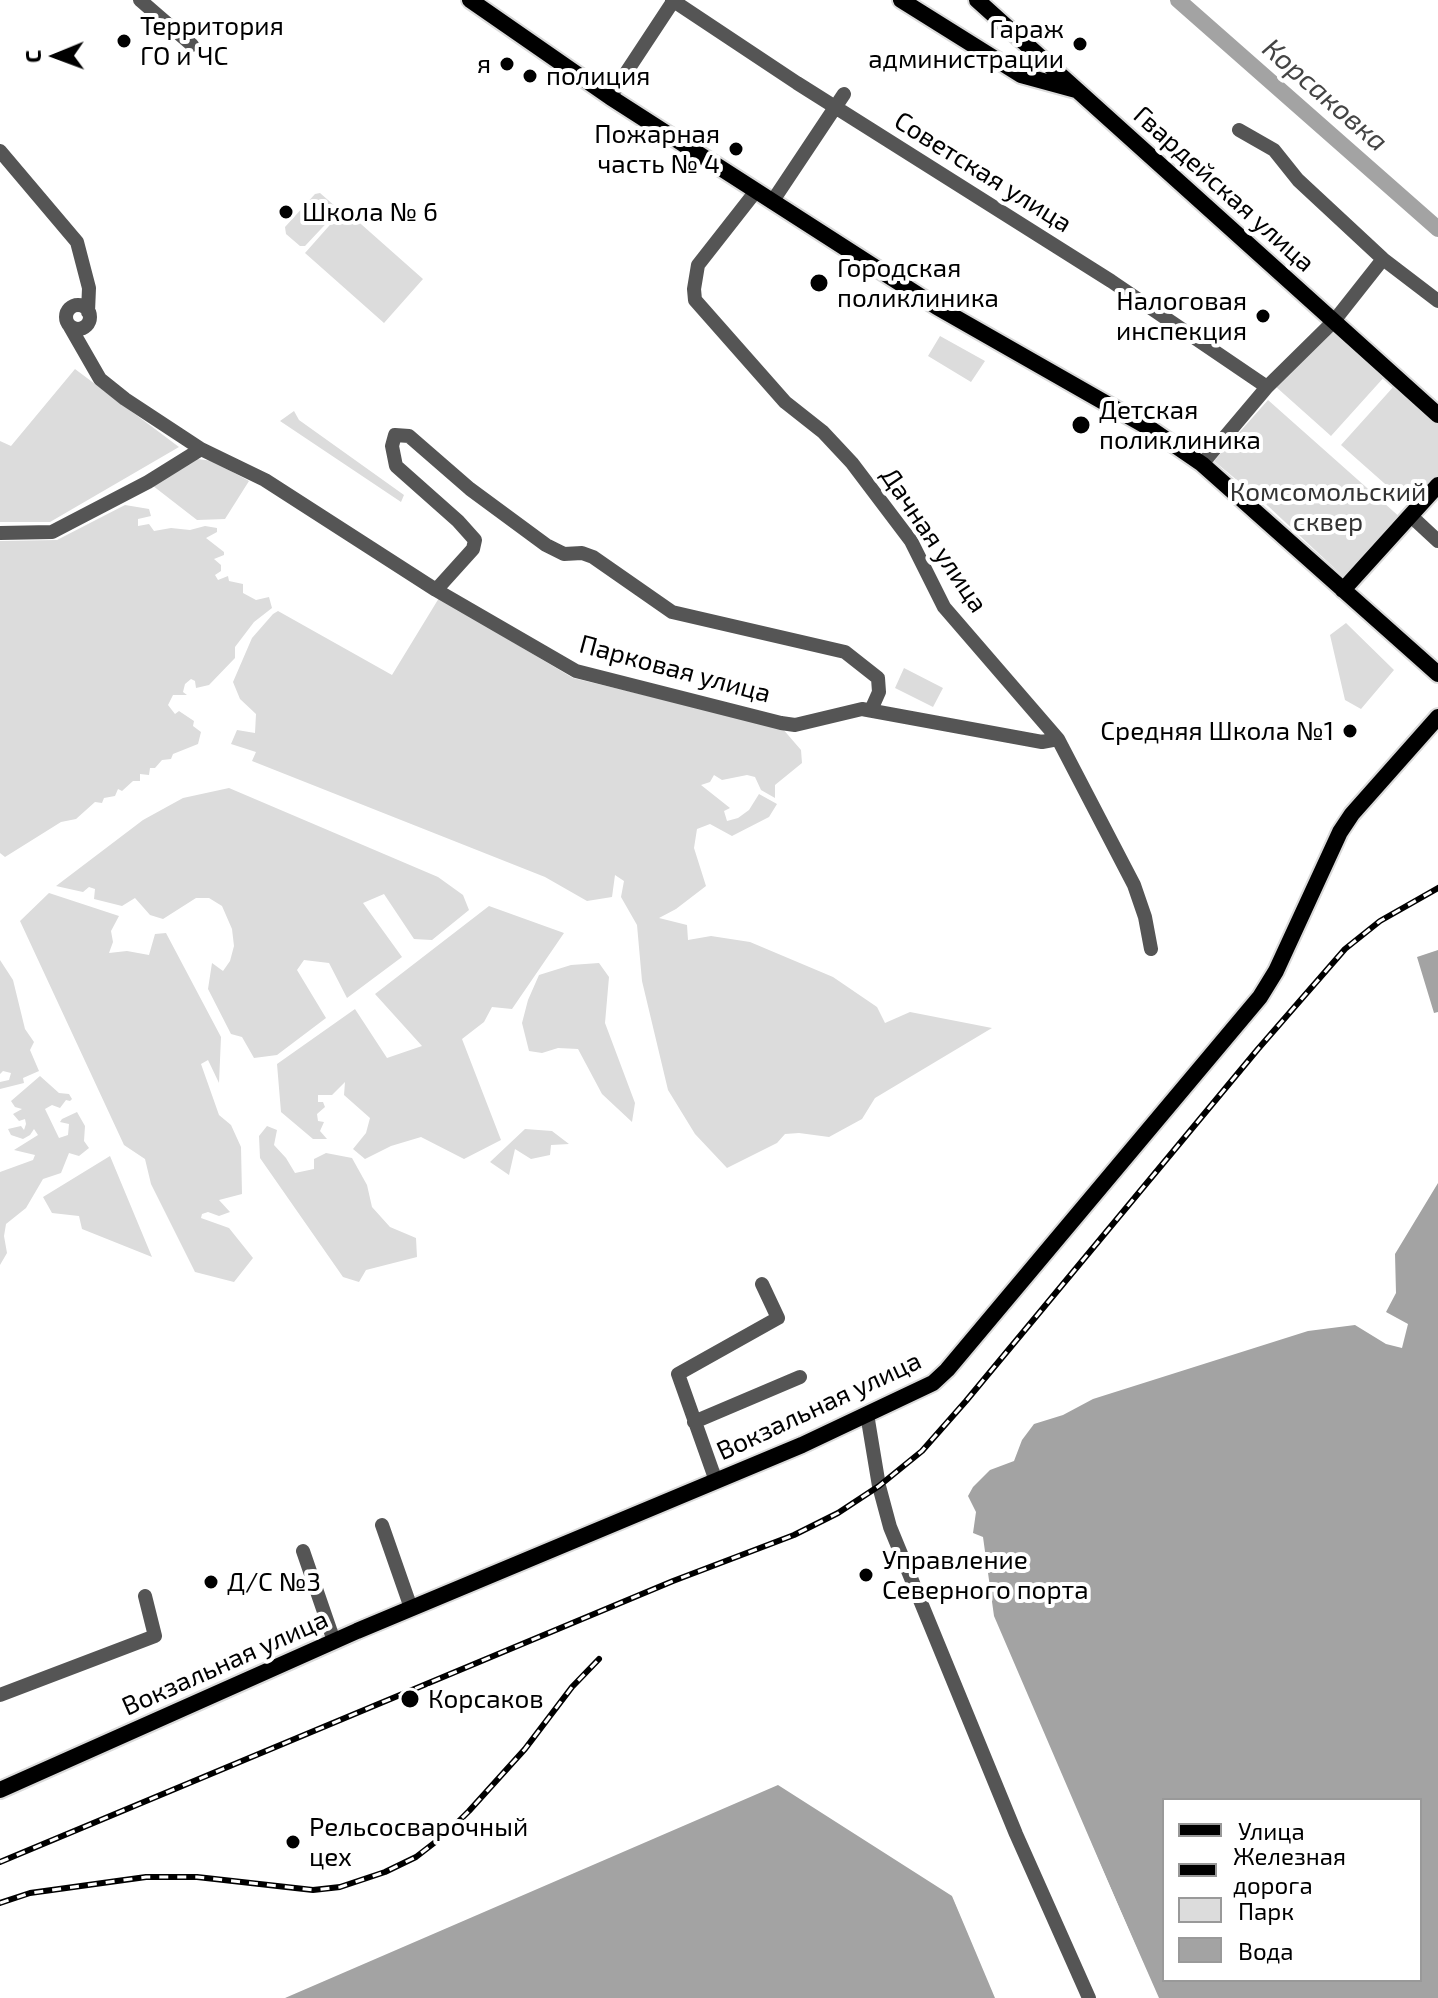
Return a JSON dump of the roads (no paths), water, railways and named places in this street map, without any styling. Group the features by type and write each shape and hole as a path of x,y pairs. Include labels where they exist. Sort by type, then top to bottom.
{"main road":[{"path":"470,0 610,97 937,307 1124,413 1202,464 1438,674"},
{"path":"901,0 1021,75 1082,92"},
{"name":"Гвардейская улица","path":"977,0 1438,415"},
{"path":"1343,590 1438,485"},
{"name":"Вокзальная улица","path":"0,1790 334,1641 716,1481 920,1391 947,1370 1177,1093 1238,1025 1276,971 1340,832 1438,717"}],"street":[{"path":"140,0 192,45"},
{"path":"610,97 673,0"},
{"name":"Советская улица","path":"673,0 840,101 1267,387"},
{"path":"772,202 840,101"},
{"path":"1239,130 1274,150 1298,180 1383,259 1438,301"},
{"path":"0,151 77,242 89,288 89,345 100,379"},
{"name":"Дачная улица","path":"756,191 698,265 695,300 785,402 823,432 852,463 911,541 944,607 1058,739 1134,885 1145,917 1151,949"},
{"path":"82,259 83,285 80,295 66,314 69,325 78,329 83,327 89,315"},
{"path":"1202,464 1267,387 1334,321 1383,259"},
{"path":"71,307 83,307 89,315"},
{"name":"Парковая улица","path":"69,325 100,379 125,399 201,449 265,480 436,590 576,671 795,725 862,709 1042,742 1058,739"},
{"name":"Парковая улица","path":"436,590 473,549 475,540 396,466 392,446 395,435 409,436 470,489 546,545 564,554 582,553 593,557 672,612 845,652 878,678 879,692 871,710"},
{"path":"0,533 52,532 148,482 201,449"},
{"path":"1411,516 1438,541"},
{"path":"716,1481 678,1374 778,1318 762,1284"},
{"path":"694,1422 800,1377"},
{"path":"867,1414 879,1486 896,1542 1016,1834 1089,1998"},
{"path":"382,1525 411,1608"},
{"path":"303,1551 334,1641"},
{"path":"0,1695 155,1636 145,1596"}],"water":[{"path":"1438,950 1438,1012 1434,1013 1417,957"},
{"path":"1438,1183 1438,1998 1158,1998 994,1616 983,1537 973,1533 976,1512 968,1496 990,1470 1014,1461 1022,1440 1034,1424 1063,1415 1093,1399 1308,1331 1355,1325 1386,1344 1402,1348 1408,1324 1386,1312 1396,1293 1395,1254"},
{"path":"778,1785 952,1896 995,1998 285,1998"}],"waterway":[{"name":"Корсаковка","path":"1178,0 1438,229"}],"railway":[{"path":"0,1862 673,1581 794,1535 838,1513 879,1486 922,1451 966,1401 1258,1049 1345,949 1380,921 1438,888"},
{"path":"0,1903 30,1893 146,1877 197,1877 313,1890 340,1887 385,1872 416,1857 447,1833 525,1749 572,1687 599,1659"}],"place":[{"name":"Территория ГО и ЧС","path":"124,41"},
{"name":"Гараж администрации","path":"1080,44"},
{"name":"я","path":"507,64"},
{"name":"полиция","path":"530,76"},
{"name":"Пожарная часть № 4","path":"736,149"},
{"name":"Школа № 6","path":"286,212"},
{"name":"Городская поликлиника","path":"819,283"},
{"name":"Налоговая инспекция","path":"1263,316"},
{"name":"Детская поликлиника","path":"1081,425"},
{"name":"Средняя Школа №1","path":"1350,731"},
{"name":"Управление Северного порта","path":"866,1575"},
{"name":"Д/С №3","path":"211,1582"},
{"name":"Корсаков","path":"410,1699"},
{"name":"Рельсосварочный цех","path":"293,1842"}],"park label":[{"name":"Комсомольский сквер","path":"1328,507"}]}
